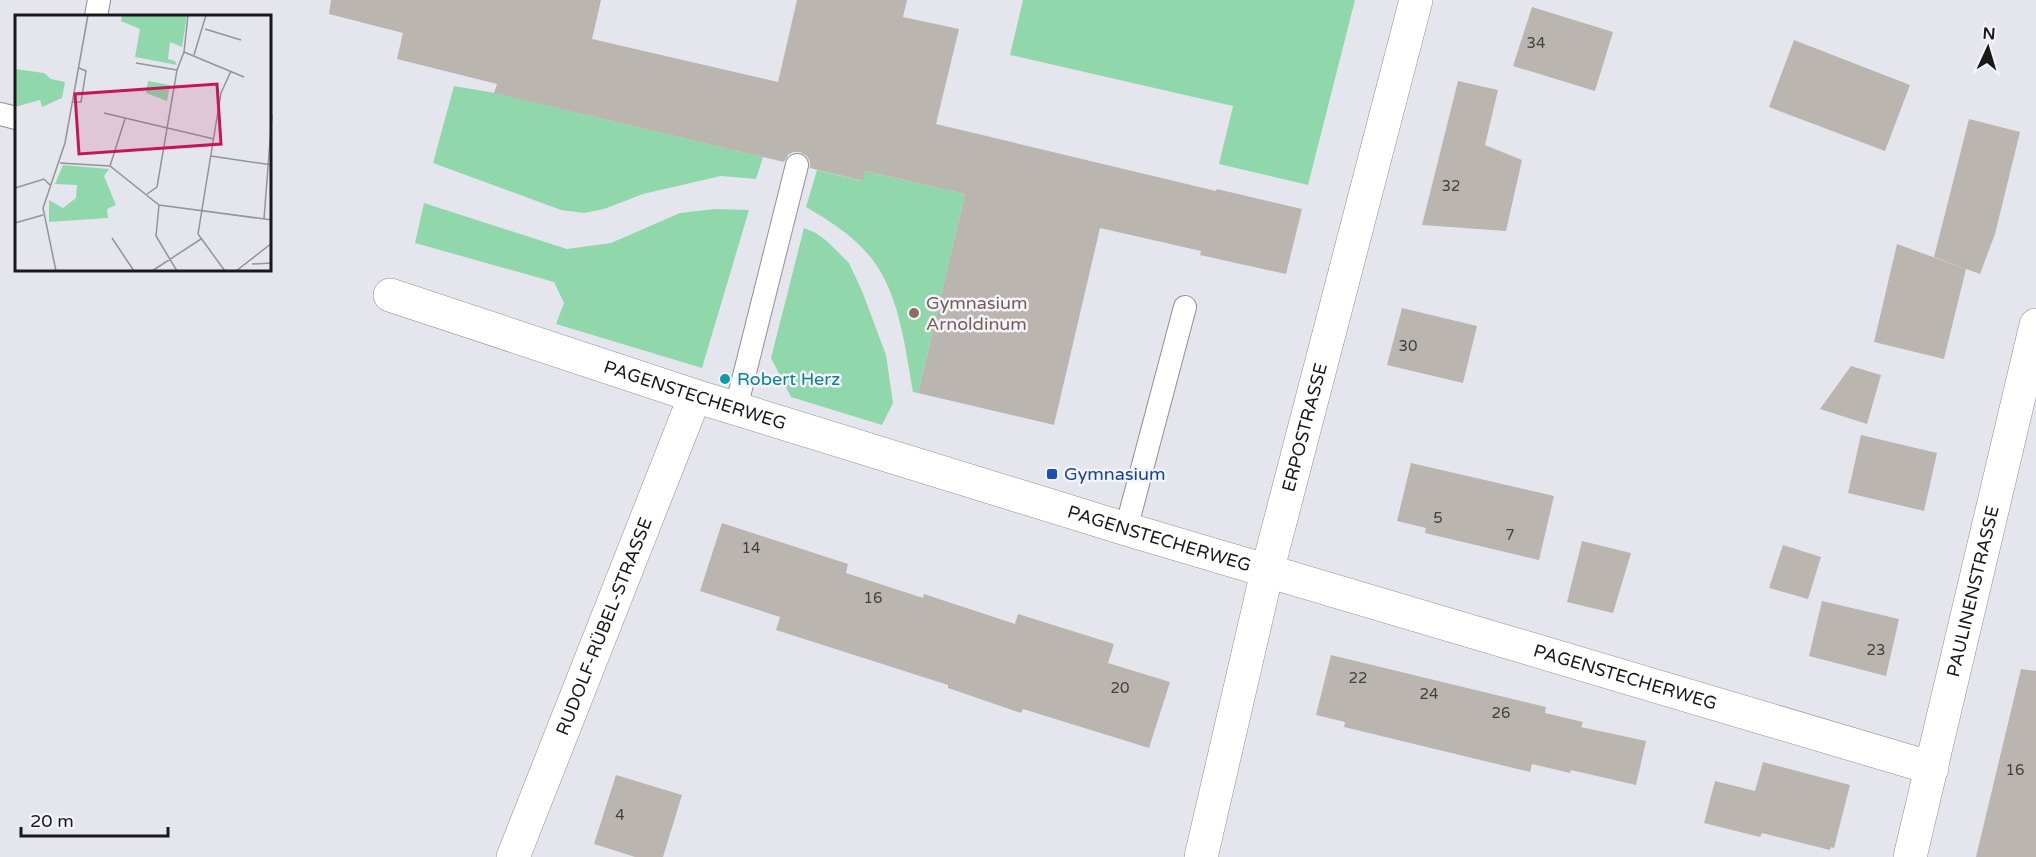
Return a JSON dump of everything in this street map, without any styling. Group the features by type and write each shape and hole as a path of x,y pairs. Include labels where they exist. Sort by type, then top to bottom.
{"street":[{"name":"ERPOSTRASSE","path":"1201,857 1267,572 1416,0"},
{"name":"PAGENSTECHERWEG","path":"390,295 695,396 1126,529 1932,768"},
{"name":"PAULINENSTRASSE","path":"1910,857 2036,325"},
{"name":"RUDOLF-RÜBEL-STRASSE","path":"513,857 695,396"}],"lane":[{"path":"96,15 99,0"},
{"path":"0,114 15,118"},
{"path":"736,408 797,165"},
{"path":"1126,529 1185,306"}],"green space":[{"path":"1023,0 1355,0 1308,185 1219,164 1233,106 1010,55"},
{"path":"454,86 495,93 763,157 756,179 721,176 643,194 604,209 584,213 561,210 433,163"},
{"path":"817,170 862,181 865,171 965,194 918,393 913,392 899,318 886,282 877,266 853,239 806,207"},
{"path":"424,203 567,249 611,243 680,213 715,209 749,210 702,368 556,324 564,303 554,282 415,243"},
{"path":"804,228 828,242 849,263 862,291 886,355 893,403 882,425 791,397 771,358"}],"building":[{"path":"331,0 601,0 592,39 778,82 797,0 907,0 903,17 959,29 936,124 1216,191 1217,189 1302,209 1286,274 1200,255 1201,251 1100,228 1054,425 918,393 965,194 865,171 863,181 810,168 807,156 800,152 788,155 784,162 494,93 497,84 397,59 403,33 329,14"},
{"path":"1532,7 1613,32 1595,91 1513,66"},
{"path":"1794,40 1910,85 1885,151 1769,107"},
{"path":"1458,81 1498,90 1485,145 1522,160 1506,231 1422,225"},
{"path":"1969,119 2020,132 1995,234 1980,274 1934,257"},
{"path":"1897,244 1966,269 1944,359 1874,342"},
{"path":"1402,308 1477,326 1463,383 1387,365"},
{"path":"1851,366 1881,375 1867,424 1820,409"},
{"path":"1861,435 1937,453 1924,511 1848,493"},
{"path":"1411,463 1554,496 1539,560 1425,533 1426,528 1397,521"},
{"path":"722,523 848,564 846,573 923,598 924,594 1015,624 1018,614 1114,644 1108,663 1170,682 1149,748 1023,709 1021,713 948,688 948,685 776,630 780,617 700,591"},
{"path":"1582,541 1631,553 1613,613 1567,602"},
{"path":"1783,545 1821,557 1808,599 1769,588"},
{"path":"1822,601 1899,619 1886,676 1809,656"},
{"path":"1331,655 1546,707 1545,713 1583,722 1581,727 1646,741 1636,785 1571,770 1570,773 1532,764 1530,772 1344,727 1345,722 1316,715"},
{"path":"2021,669 2036,671 2036,857 1976,857"},
{"path":"1763,762 1850,785 1834,848 1831,847 1830,850 1762,833 1760,837 1704,823 1715,781 1755,791"},
{"path":"616,775 682,795 663,857 635,857 594,844"}],"place":[{"name":"Gymnasium Arnoldinum","path":"914,313"},
{"name":"Robert Herz","path":"725,379"},
{"name":"Gymnasium","path":"1052,474"}]}
